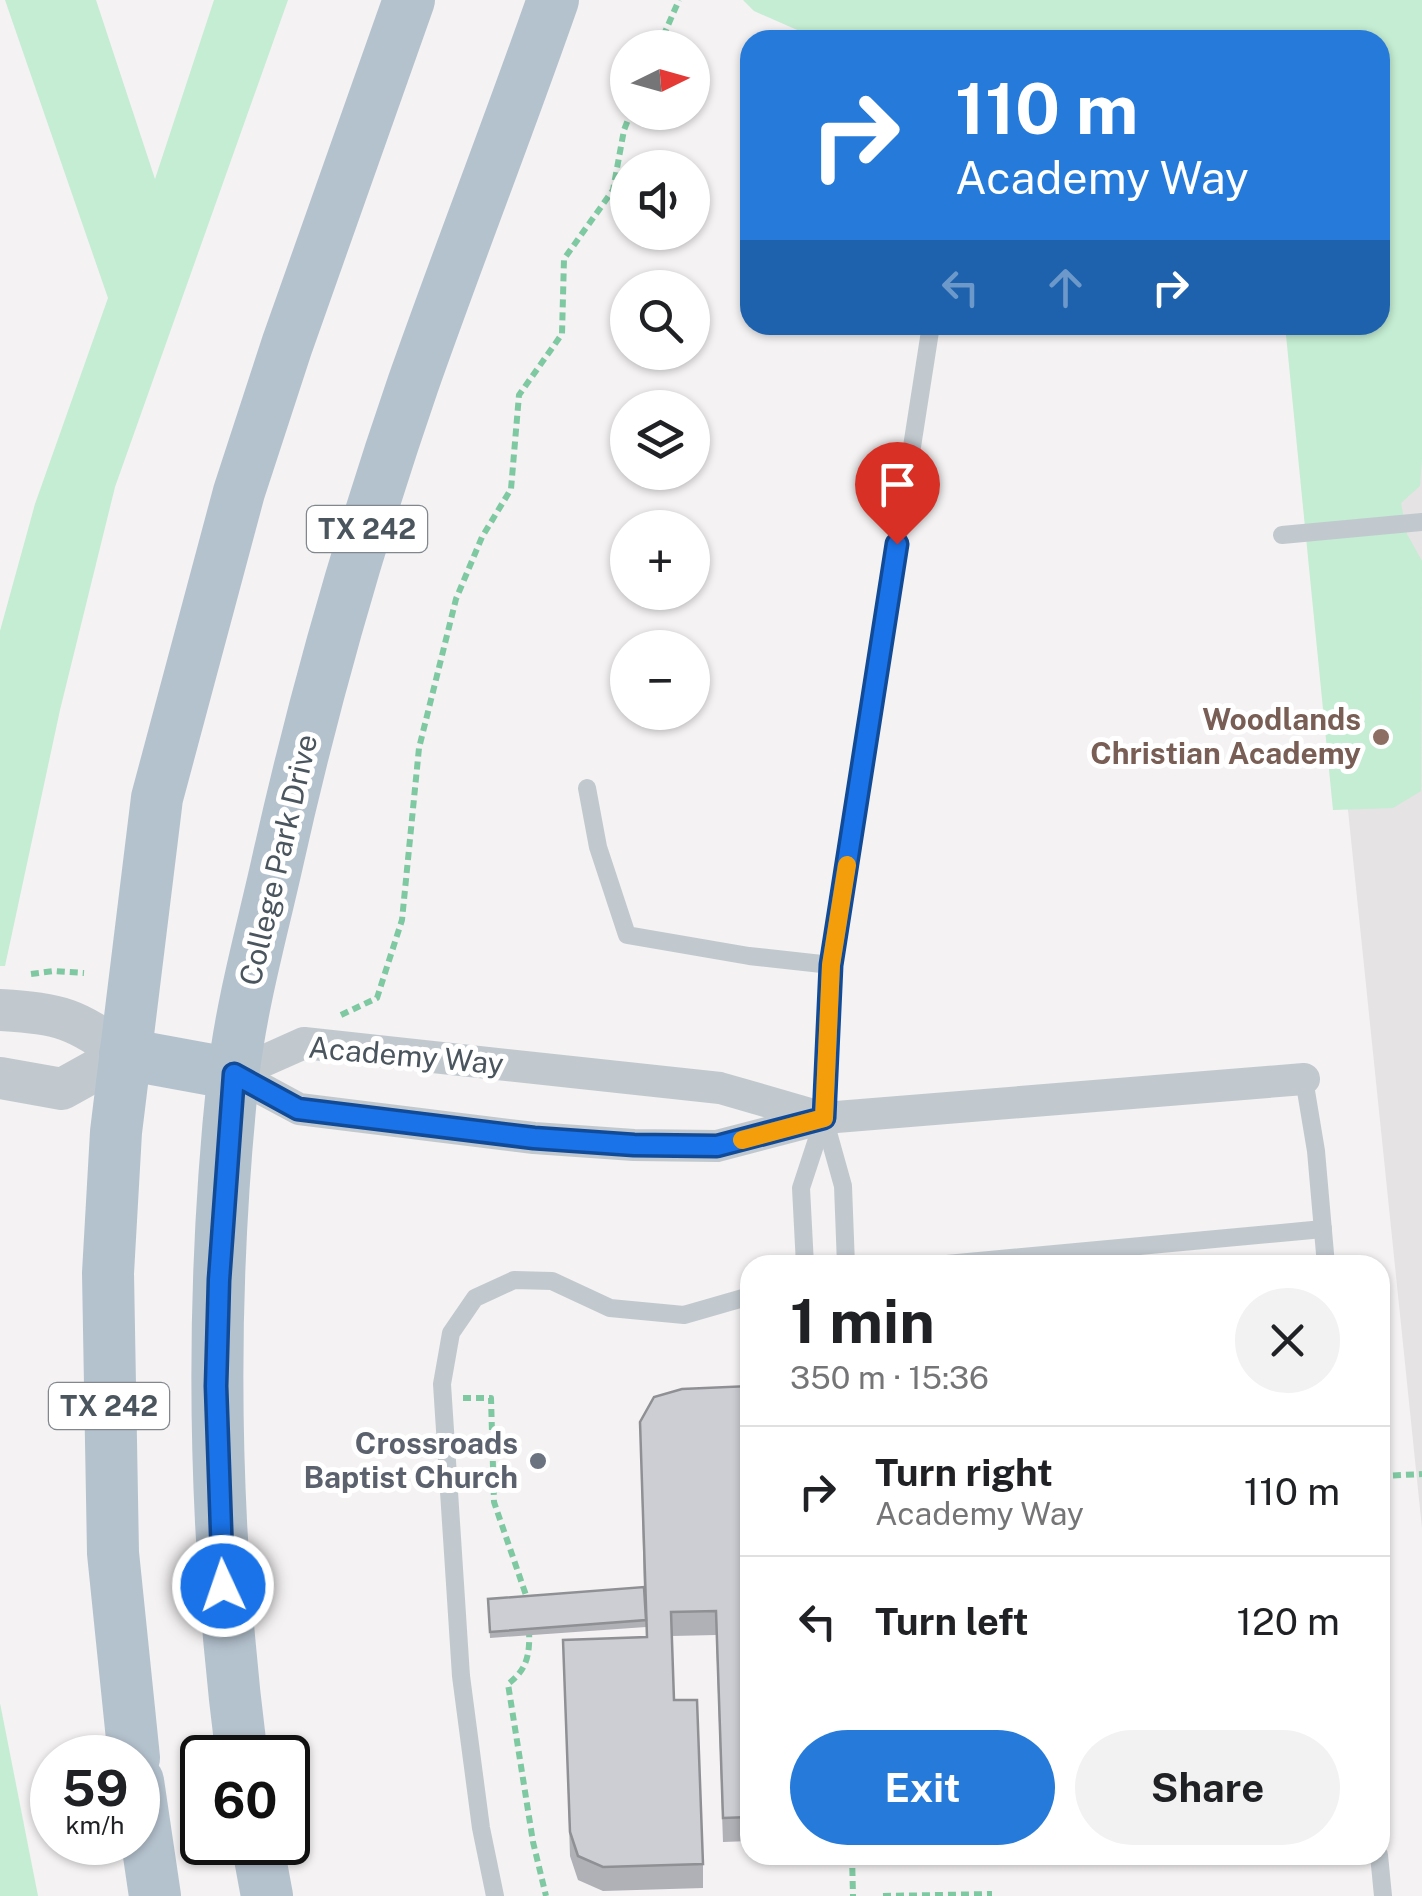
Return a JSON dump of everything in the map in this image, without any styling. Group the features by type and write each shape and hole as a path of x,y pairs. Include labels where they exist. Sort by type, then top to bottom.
{"main road":[{"name":"TX 242","path":"132,1735 113,1553 108,1273 125,1054 157,798 238,492 286,345 410,0"},
{"name":"College Park Drive","path":"239,1735 223,1586 216,1405 219,1280 234,1074 304,739 413,386 553,0"},
{"path":"125,1054 234,1074"},
{"path":"150,1865 155,1896"},
{"path":"262,1865 267,1896"}],"street":[{"path":"0,1010 51,1014 80,1023 125,1054 62,1089 0,1078"},
{"name":"Academy Way","path":"234,1074 304,1043 720,1088 824,1118"},
{"name":"Academy Way","path":"234,1074 298,1109 534,1138 717,1146 824,1118 1304,1079"}],"lane":[{"path":"804,1255 800,1188 824,1118 831,965 929,335"},
{"path":"1282,534 1422,522"},
{"path":"587,788 598,847 627,935 748,956 831,965"},
{"path":"1304,1079 1316,1150 1325,1255"},
{"path":"824,1118 844,1186 846,1255"},
{"path":"1089,1255 1322,1230"},
{"path":"495,1896 481,1828 461,1676 442,1384 451,1333 476,1298 514,1280 552,1282 610,1308 684,1315 740,1299"},
{"path":"1380,1865 1383,1896"}],"path":[{"path":"666,30 679,0"},
{"path":"324,1014 340,1016 377,998 402,920 419,748 456,599 482,537 511,489 519,395 562,334 564,259 613,190 624,130"},
{"path":"443,1399 491,1398 494,1502 528,1594 528,1660 521,1674 508,1684 533,1842 546,1896"},
{"path":"1390,1476 1422,1474"},
{"path":"852,1865 854,1896"},
{"path":"883,1896 992,1894"}],"shaded area":[{"name":"Woodlands Christian Academy","path":"1422,0 1422,1528 1299,335 1390,335 1390,30"}],"green space":[{"path":"5,0 96,0 155,179 214,0 288,0 115,487 60,710 5,966 0,966 0,631 35,504 108,298"},
{"name":"Woodlands Christian Academy","path":"743,0 1422,0 1422,458 1420,486 1401,503 1407,534 1422,561 1421,791 1393,808 1333,810 1286,335 1390,335 1390,30 797,30 754,11"},
{"path":"0,1703 38,1896 0,1896"}],"building":[{"path":"740,1386 740,1817 723,1818 716,1611 671,1612 674,1700 697,1700 703,1864 603,1867 578,1856 570,1832 563,1640 647,1637 640,1422 654,1397 682,1389"},
{"path":"644,1587 646,1620 490,1632 488,1599"}],"slow traffic":[{"path":"742,1140 824,1118 831,965 847,865"}],"place":[{"name":"Woodlands Christian Academy","path":"1381,737"},
{"name":"Crossroads Baptist Church","path":"538,1461"}],"route":[{"path":"223,1586 216,1386 219,1280 234,1074 298,1109 534,1138 717,1146 824,1118 831,965 897,544"}]}
